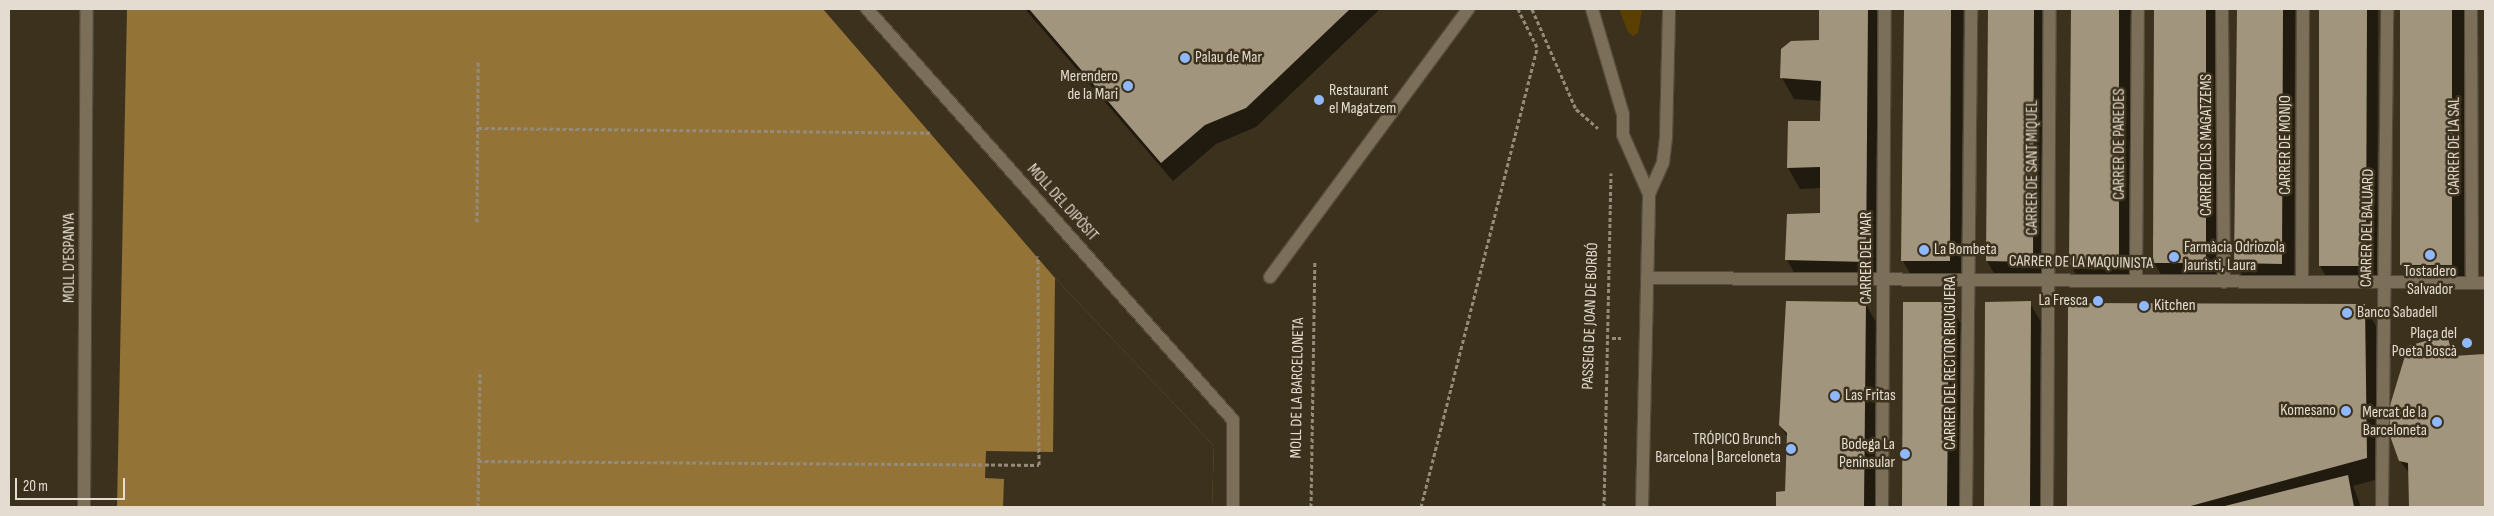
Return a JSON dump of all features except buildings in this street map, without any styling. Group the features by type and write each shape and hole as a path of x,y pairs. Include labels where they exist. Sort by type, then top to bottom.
{"street":[{"name":"MOLL D'ESPANYA","path":"84,507 87,9"},
{"name":"MOLL DEL DIPÒSIT","path":"867,9 1233,420 1233,507"},
{"path":"1270,277 1468,9"},
{"path":"1592,9 1622,114 1623,135 1649,194"},
{"path":"1642,507 1649,194 1663,162 1666,136 1669,9"},
{"name":"CARRER DEL MAR","path":"1882,507 1886,9"},
{"name":"CARRER DEL RECTOR BRUGUERA","path":"1966,507 1971,9"},
{"name":"CARRER DE SANT MIQUEL","path":"2047,507 2050,9"},
{"name":"CARRER DE PAREDES","path":"2136,279 2138,9"},
{"name":"CARRER DELS MAGATZEMS","path":"2222,9 2224,282"},
{"name":"CARRER DE MONJO","path":"2302,282 2303,9"},
{"name":"CARRER DEL BALUARD","path":"2382,507 2387,9"},
{"name":"CARRER DE LA SAL","path":"2471,9 2472,283"},
{"name":"CARRER DE LA MAQUINISTA","path":"1647,278 2049,278 2224,282 2485,283"}],"path":[{"path":"1421,507 1537,47 1518,9"},
{"path":"1532,9 1576,109 1603,130"},
{"path":"477,222 478,61"},
{"path":"478,128 930,133"},
{"name":"PASSEIG DE JOAN DE BORBÓ","path":"1604,507 1611,162"},
{"path":"478,461 1039,465 1038,256"},
{"name":"MOLL DE LA BARCELONETA","path":"1311,507 1316,269"},
{"path":"478,507 480,370"}],"shaded area":[{"path":"127,9 823,9 1055,278 1214,446 1212,507 117,507"},
{"path":"1619,9 1642,9 1638,33 1633,36 1628,32"}],"pier":[{"path":"1055,278 1214,446 1212,507 1003,507 1004,479 985,478 986,451 1053,452"}],"place":[{"name":"Palau de Mar","path":"1185,58"},
{"name":"Merendero de la Mari","path":"1128,86"},
{"name":"Restaurant el Magatzem","path":"1319,100"},
{"name":"La Bombeta","path":"1924,250"},
{"name":"Tostadero Salvador","path":"2430,255"},
{"name":"Farmàcia Odriozola Jauristi, Laura","path":"2174,257"},
{"name":"La Fresca","path":"2098,301"},
{"name":"Kitchen","path":"2144,306"},
{"name":"Banco Sabadell","path":"2347,313"},
{"name":"Plaça del Poeta Boscà","path":"2467,343"},
{"name":"Las Fritas","path":"1835,396"},
{"name":"Komesano","path":"2346,411"},
{"name":"Mercat de la Barceloneta","path":"2437,422"},
{"name":"TRÓPICO Brunch Barcelona | Barceloneta","path":"1791,449"},
{"name":"Bodega La Peninsular","path":"1905,454"}]}
